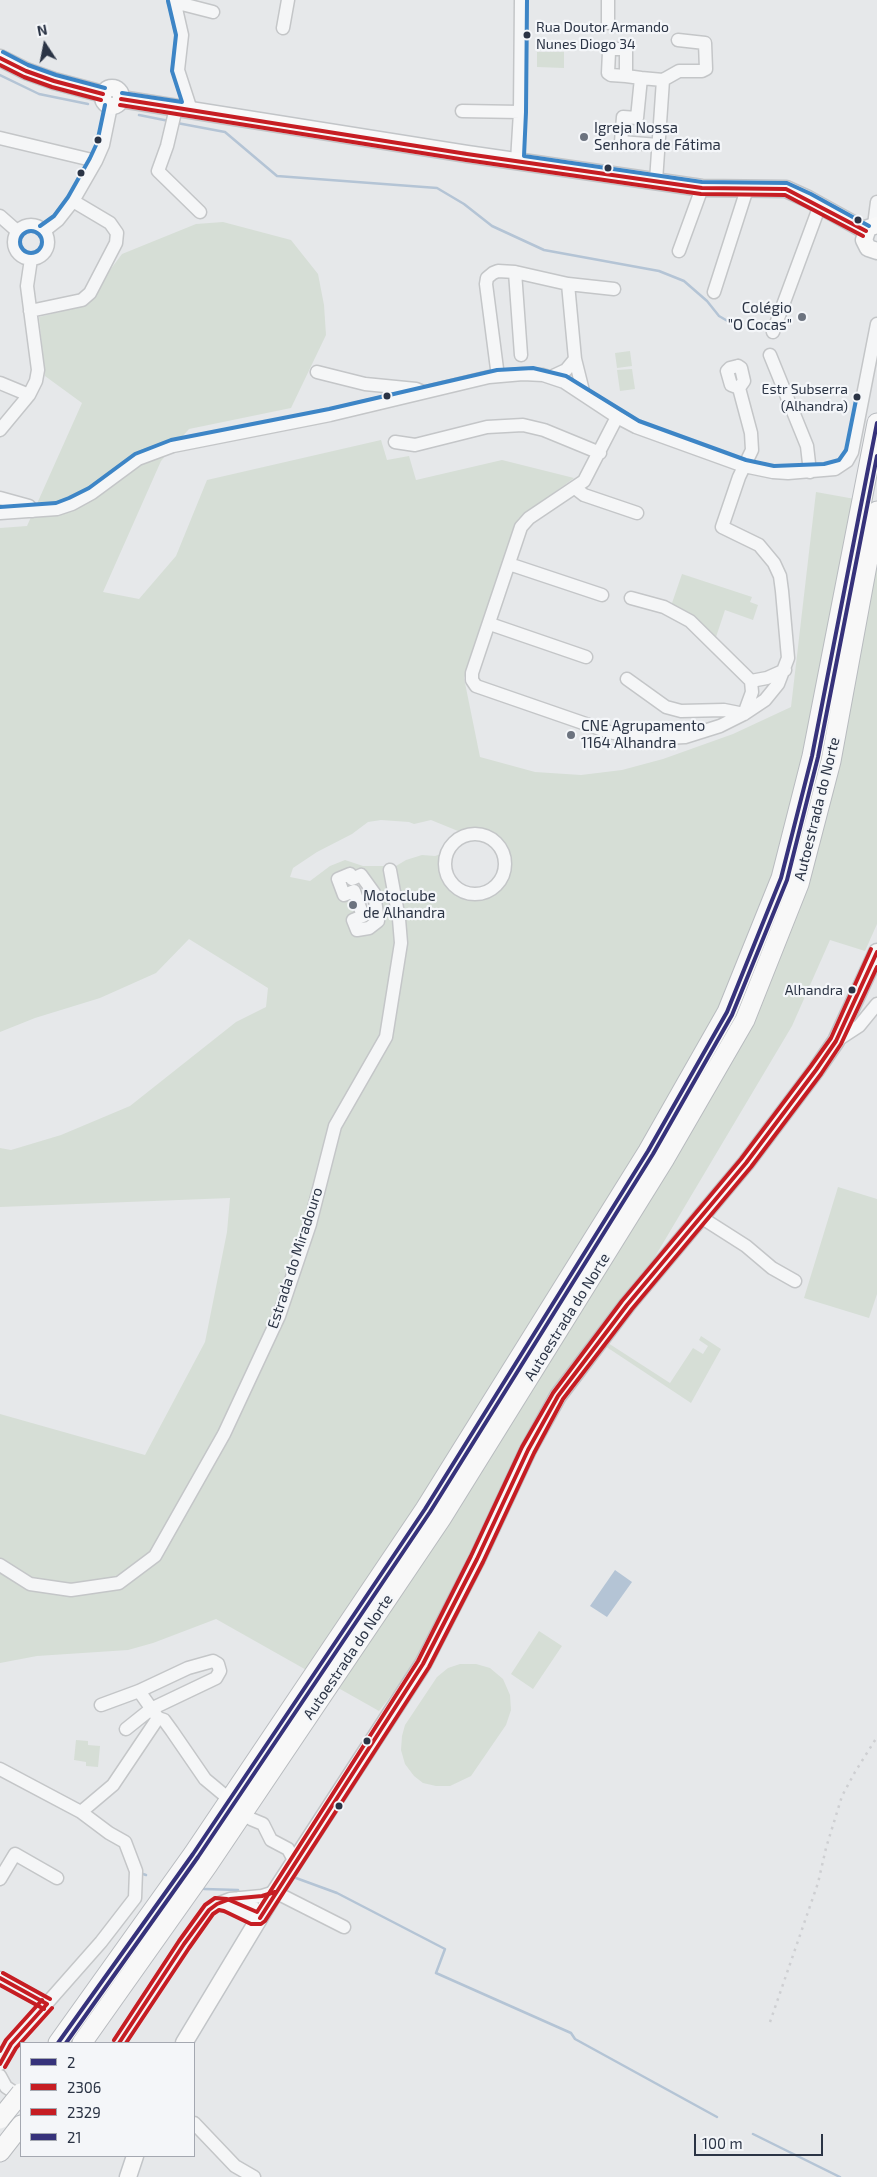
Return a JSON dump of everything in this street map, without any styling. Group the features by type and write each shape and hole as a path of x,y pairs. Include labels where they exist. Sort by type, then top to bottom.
{"highway":[{"name":"Autoestrada do Norte","path":"83,2042 208,1866 441,1520 664,1160 745,1020 799,884 831,761 869,506 877,423"},
{"name":"Autoestrada do Norte","path":"59,2042 193,1854 425,1509 648,1151 727,1012 783,869 812,756 869,506"},
{"path":"0,2119 20,2094"},
{"path":"3,2148 20,2126"}],"main road":[{"path":"0,58 26,71 112,100 179,114 702,188 786,189 873,227 864,235 865,244 872,250 877,251"},
{"path":"185,2042 253,1921 295,1862 423,1664 481,1552 534,1436 558,1396 626,1305 699,1216 746,1163 816,1070 836,1041 877,952"},
{"path":"128,2177 135,2157"}],"street":[{"path":"283,28 288,0"},
{"path":"517,162 520,112 521,0"},
{"path":"608,0 608,24"},
{"path":"200,212 158,171 179,114 178,70 182,35 174,1 213,12"},
{"path":"626,76 663,80 679,71 706,70 705,43 678,40"},
{"path":"637,118 641,78"},
{"path":"656,181 663,80"},
{"path":"44,231 58,220 73,201 96,160 103,145 112,100"},
{"path":"462,111 520,112"},
{"path":"658,145 621,142 622,117 660,120"},
{"path":"0,138 96,160"},
{"path":"678,251 702,188"},
{"path":"714,292 747,189"},
{"path":"30,312 82,300 90,293 116,243 117,233 110,223 73,201"},
{"path":"873,227 877,202"},
{"path":"773,332 820,205"},
{"path":"0,216 17,231"},
{"path":"25,225 31,225 44,231 47,236 47,247 41,256 31,259 17,252 13,242 17,231 25,225"},
{"path":"0,430 29,395 36,381 38,370 27,286 31,259"},
{"path":"497,369 486,284 487,278 493,272 515,272 568,284 614,289"},
{"path":"515,272 521,356"},
{"path":"568,284 575,359 584,395"},
{"path":"0,513 33,512 56,509 72,504 92,493 138,459 173,446 330,415 498,376 533,374 551,377 564,382 617,417 645,431 744,466 774,472 810,472 835,469 847,461 852,452 877,324"},
{"path":"770,355 806,446 810,472"},
{"path":"551,377 566,370 575,359"},
{"path":"317,372 364,384 416,389 425,393"},
{"path":"0,383 29,395"},
{"path":"617,417 584,481 524,522 472,673 472,680 476,686 609,732 633,738 660,739 685,736 720,726 744,714 772,694 785,670 788,658 780,576 774,563 759,545 722,527 744,466 752,450 752,441 739,388"},
{"path":"395,442 415,445 487,427 523,425 544,430 600,452"},
{"path":"575,488 584,496 637,512"},
{"path":"0,498 29,506 33,512"},
{"path":"509,564 602,595"},
{"path":"631,598 664,607 690,621 751,681 752,692 744,714"},
{"path":"490,624 586,657"},
{"path":"751,681 767,678 785,670"},
{"path":"627,679 666,707 689,711 724,710 744,714"},
{"path":"473,834 484,835 496,842 503,852 505,863 499,882 488,891 474,894 466,893 454,885 446,873 445,866 445,858 451,845 463,836 473,834"},
{"name":"Estrada do Miradouro","path":"0,1564 30,1584 71,1590 119,1582 155,1556 224,1434 279,1316 310,1224 334,1126 386,1037 401,943 400,919 390,870"},
{"path":"350,874 352,879 361,875 374,892 378,921 370,928 357,930 353,920 363,916 357,899 354,891 344,895 338,879 350,874"},
{"path":"836,1041 859,1026 877,1004"},
{"path":"699,1216 746,1246 772,1268 795,1281"},
{"path":"101,1705 139,1691 188,1668 217,1662 220,1671 216,1678 126,1729"},
{"path":"139,1691 154,1714 168,1726 205,1779 223,1794"},
{"path":"82,1812 113,1785 154,1714"},
{"path":"0,1769 82,1812 109,1833 125,1842 136,1871 135,1898 101,1942 11,2044 0,2064"},
{"path":"251,1819 263,1824 271,1840 288,1849 295,1862"},
{"path":"0,1880 15,1854 57,1878"},
{"path":"120,2042 184,1944 209,1910 217,1904 275,1892 344,1928"},
{"path":"239,1898 251,1904 253,1921"},
{"path":"217,1904 234,1908 253,1921"},
{"path":"1,1979 47,2004"},
{"path":"0,2076 6,2087 20,2097"},
{"path":"195,2124 235,2166 254,2177"}],"shaded area":[{"path":"537,52 564,52 564,68 537,67"},
{"path":"223,222 291,240 318,274 324,305 326,335 291,408 189,429 161,461 103,592 139,599 176,556 207,480 381,440 387,460 409,456 416,480 502,460 574,478 518,519 464,678 480,757 535,772 581,775 622,770 663,759 733,734 791,707 816,492 877,503 877,924 865,951 830,940 792,1026 650,1265 540,1441 429,1647 379,1711 216,1619 153,1643 128,1650 37,1656 0,1663 0,1414 145,1455 205,1342 227,1232 230,1198 0,1207 0,1148 11,1150 61,1135 130,1106 236,1022 266,1007 268,988 189,939 156,973 100,998 35,1018 0,1032 0,528 27,526 82,403 45,376 39,317 83,306 122,254 196,224","holes":["381,820 414,824 431,820 458,831 484,835 501,848 505,863 502,877 494,887 481,893 473,894 460,890 446,873 447,852 435,856 422,855 406,860 391,869 390,866 363,866 345,860 330,866 310,881 290,877 293,868 317,852 352,834 368,822","349,874 374,893 378,921 357,930 354,891 344,894 338,879"]},
{"path":"630,351 632,366 617,368 615,353"},
{"path":"632,369 635,389 620,391 617,370"},
{"path":"682,574 752,597 750,602 758,605 753,620 725,610 715,640 671,606"},
{"path":"838,1187 877,1199 877,1294 869,1318 804,1298"},
{"path":"701,1336 721,1349 691,1403 605,1346 608,1343 670,1383 693,1348 703,1354 708,1346 699,1340"},
{"path":"539,1631 562,1646 533,1689 511,1674"},
{"path":"460,1664 476,1664 490,1668 503,1679 510,1695 511,1710 506,1725 471,1776 450,1786 436,1786 423,1783 414,1776 405,1764 401,1750 405,1725 437,1677 448,1668"},
{"path":"76,1740 88,1741 88,1745 100,1746 98,1767 86,1766 86,1762 74,1760"}],"water":[{"path":"615,1570 632,1582 607,1617 590,1606"}],"waterway":[{"path":"0,75 39,94 88,104"},
{"path":"139,115 169,121"},
{"path":"177,123 225,132 277,176 437,188 464,204 492,226 544,250 659,271 684,281 707,301 719,316 731,323"},
{"path":"140,1873 146,1875"},
{"path":"296,1878 337,1893 445,1949 436,1973 571,2033 575,2039 717,2117"},
{"path":"204,1889 238,1890"},
{"path":"753,2134 840,2177"}],"railway":[{"path":"770,2022 818,1883 826,1848 842,1796 877,1737"}],"transit line":[{"path":"527,0 524,156 702,182 787,183 869,226"},
{"path":"122,93 182,102 172,71 176,35 168,1"},
{"path":"3,52 28,65 56,75 105,88"},
{"name":"2306","path":"0,58 26,71 54,81 103,94"},
{"name":"2329","path":"0,65 24,77 52,87 101,100"},
{"name":"2306","path":"121,99 467,154 702,188 786,189 866,231"},
{"path":"40,226 54,216 68,197 90,158 97,143 105,105"},
{"name":"2329","path":"120,105 466,160 701,194 785,195 863,236"},
{"path":"31,231 39,234 42,242 39,250 31,253 23,250 20,242 23,234 31,231"},
{"path":"0,507 56,503 69,498 89,488 135,454 171,440 329,409 497,370 533,368 566,376 639,421 746,460 774,466 824,464 839,460 846,450 857,395"},
{"name":"2","path":"59,2042 193,1854 425,1509 648,1151 727,1012 781,878 812,756 877,423"},
{"name":"21","path":"67,2042 198,1857 430,1512 653,1154 732,1015 787,880 818,757 877,456"},
{"path":"114,2040 205,1905 215,1898 227,1899 257,1912 418,1661 471,1556 522,1447 553,1393 622,1301 741,1159 811,1066 831,1038 871,949"},
{"name":"2306","path":"260,1918 423,1664 477,1559 528,1450 558,1396 627,1305 746,1163 816,1070 836,1041 877,952"},
{"name":"2329","path":"127,2042 213,1914 219,1910 224,1911 251,1924 261,1924 265,1921 429,1667 483,1562 534,1453 563,1399 632,1309 751,1167 821,1074 841,1044 877,967"},
{"name":"2306","path":"120,2042 184,1944 209,1910 217,1904 230,1899 262,1896 275,1892"},
{"path":"3,1973 50,1999"},
{"name":"2306","path":"0,1978 47,2004"},
{"name":"2329","path":"0,1985 44,2009"},
{"path":"0,2051 6,2040 42,2000"},
{"name":"2306","path":"0,2064 11,2044 47,2004"},
{"name":"2329","path":"21,2042 52,2008"},
{"name":"2329","path":"5,2067 20,2044"}],"place":[{"name":"Rua Doutor Armando Nunes Diogo 34","path":"527,35"},
{"name":"Igreja Nossa Senhora de Fátima","path":"584,137"},
{"name":"Colégio \"O Cocas\"","path":"802,317"},
{"name":"Estr Subserra (Alhandra)","path":"857,397"},
{"name":"CNE Agrupamento 1164 Alhandra","path":"571,735"},
{"name":"Motoclube de Alhandra","path":"353,905"},
{"name":"Alhandra","path":"852,990"}]}
